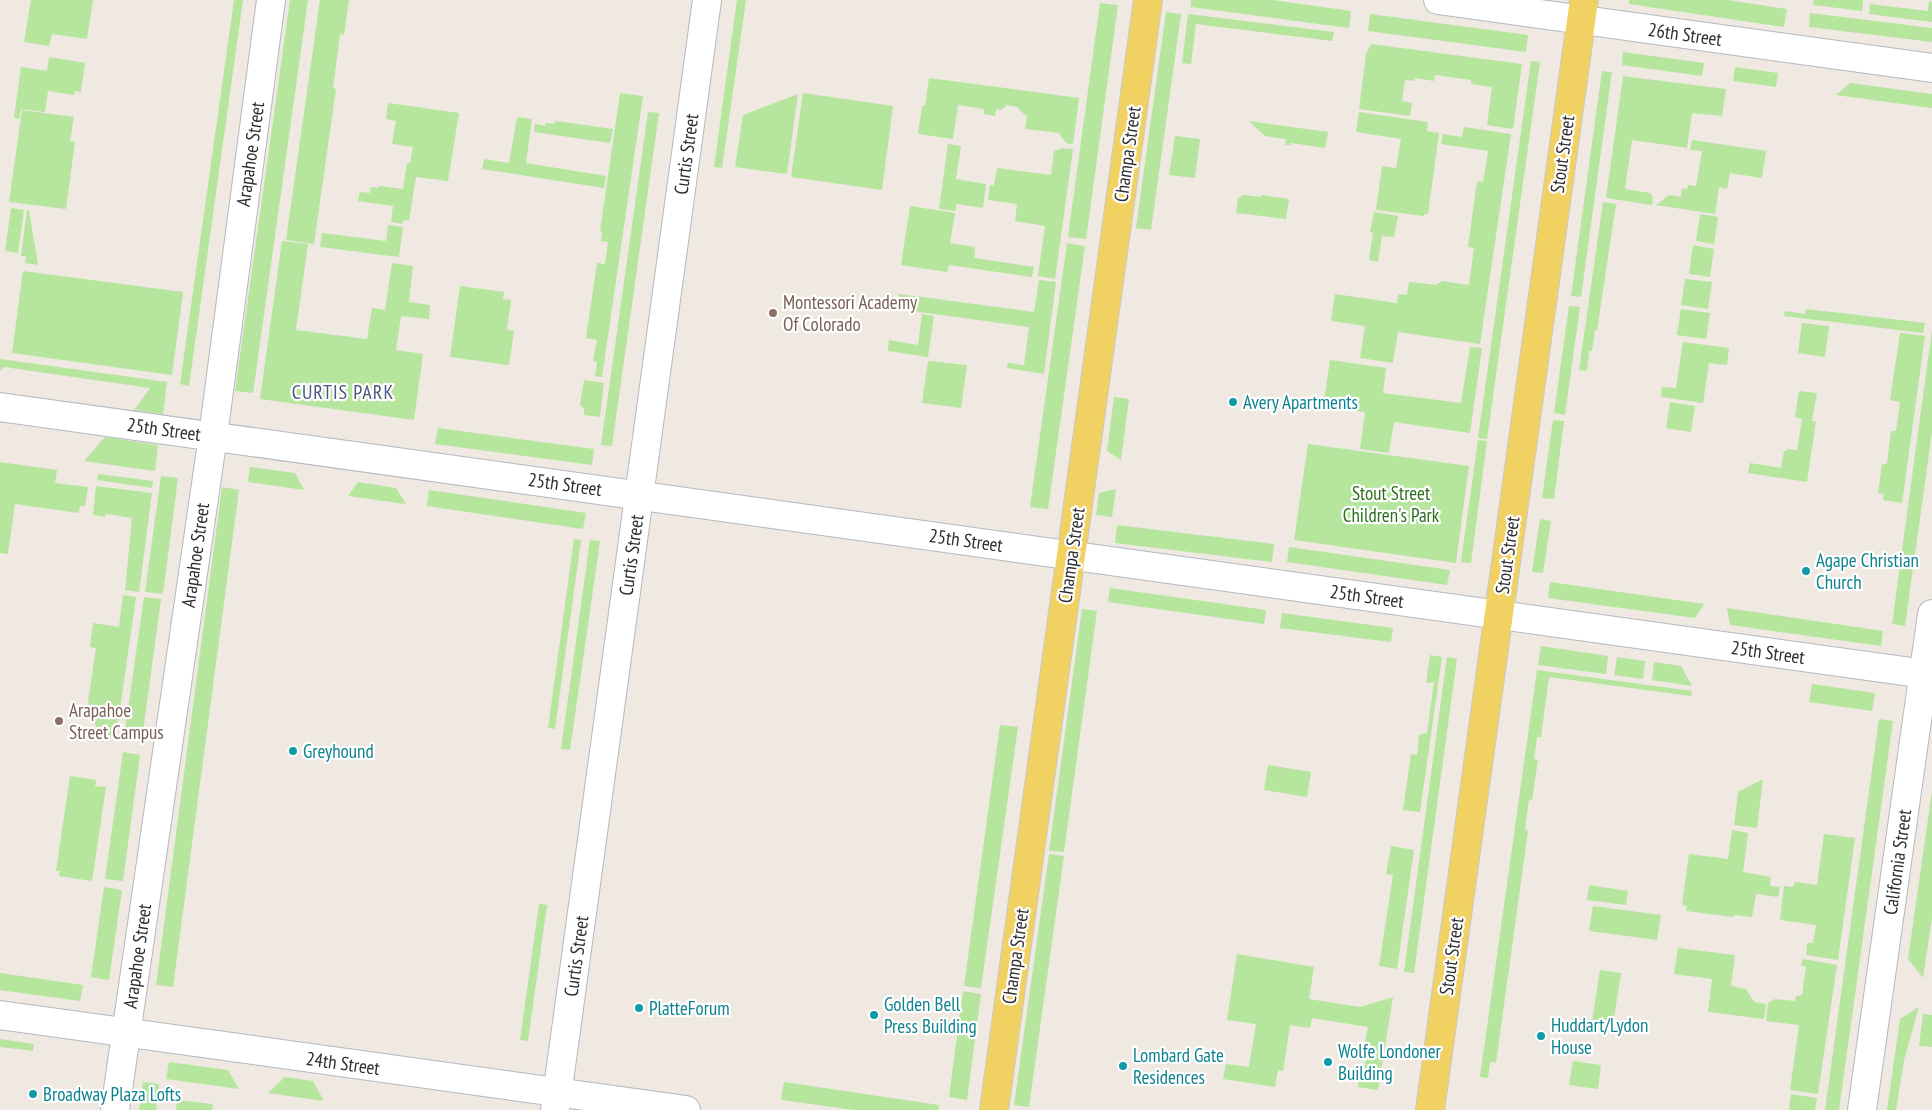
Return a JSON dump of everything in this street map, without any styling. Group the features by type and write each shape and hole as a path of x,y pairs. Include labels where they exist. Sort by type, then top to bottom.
{"main road":[{"name":"Champa Street","path":"994,1110 1148,0"},
{"name":"Stout Street","path":"1430,1110 1582,10"}],"street":[{"name":"Arapahoe Street","path":"115,1110 213,436 271,0"},
{"name":"Curtis Street","path":"556,1101 707,0"},
{"name":"26th Street","path":"1438,0 1582,10 1932,68"},
{"name":"25th Street","path":"0,407 1928,674"},
{"name":"California Street","path":"1862,1110 1928,674 1932,614"},
{"name":"24th Street","path":"0,1015 126,1032 556,1101 686,1110"}],"green space":[{"path":"31,0 93,0 87,39 52,34 49,46 24,42"},
{"path":"234,0 243,0 189,386 180,384"},
{"path":"290,0 308,0 253,393 235,391"},
{"path":"320,0 349,0 344,35 340,34 333,88 336,89 314,244 286,240"},
{"path":"737,0 746,0 722,168 714,167"},
{"path":"1191,0 1273,0 1351,11 1349,28 1191,7"},
{"path":"1629,0 1728,0 1787,9 1784,27 1629,4"},
{"path":"1814,0 1863,0 1862,11 1813,5"},
{"path":"1929,1 1932,2 1932,22 1869,14 1870,4 1928,11"},
{"path":"1100,3 1118,5 1086,239 1068,237"},
{"path":"1166,12 1181,14 1151,230 1136,228"},
{"path":"1810,13 1932,28 1932,42 1809,27"},
{"path":"1188,14 1334,32 1332,41 1196,24 1191,64 1182,63"},
{"path":"1370,14 1528,35 1526,52 1368,31"},
{"path":"1371,44 1522,64 1513,129 1487,125 1492,87 1471,84 1471,80 1435,75 1434,81 1415,78 1415,81 1405,80 1402,101 1412,103 1410,116 1359,109 1366,54"},
{"path":"1623,52 1704,63 1702,76 1622,65"},
{"path":"49,57 85,63 81,92 75,91 74,95 48,91 45,112 21,109 19,119 14,118 21,67 47,71"},
{"path":"1531,61 1540,62 1487,439 1478,438"},
{"path":"1735,67 1778,73 1776,87 1733,81"},
{"path":"1602,71 1612,72 1581,297 1571,296"},
{"path":"1623,76 1726,89 1722,116 1692,113 1687,148 1632,140 1625,189 1650,193 1653,198 1652,205 1606,198"},
{"path":"929,78 1079,98 1073,144 1066,143 1059,133 1025,129 1027,115 1017,107 1007,105 1001,110 996,109 995,116 984,114 984,109 958,105 953,139 918,134"},
{"path":"1850,83 1932,94 1932,108 1836,95"},
{"path":"620,93 643,96 602,377 595,376 597,362 593,361 597,340 586,338 597,263 605,264 608,242 601,241 602,232 600,231"},
{"path":"803,93 893,106 882,190 791,177"},
{"path":"798,94 787,174 735,167 743,115"},
{"path":"388,103 459,113 448,181 416,177 409,221 403,220 403,224 391,222 393,206 358,201 360,192 370,193 371,187 403,189 407,163 410,163 413,147 392,144 396,121 386,119"},
{"path":"22,110 74,117 70,141 75,142 66,209 9,202"},
{"path":"648,112 659,113 612,446 601,445"},
{"path":"1359,112 1428,122 1427,131 1439,133 1428,214 1424,214 1424,216 1376,210 1382,166 1396,168 1401,139 1356,132"},
{"path":"517,117 532,119 526,163 606,176 604,188 482,169 484,159 509,163"},
{"path":"556,121 613,129 610,143 534,132 535,124 545,126 546,123 554,124"},
{"path":"1249,121 1328,132 1325,148 1291,143 1290,145 1285,145 1286,139 1265,136"},
{"path":"1464,127 1511,134 1480,344 1398,332 1393,363 1360,358 1365,326 1331,321 1335,294 1397,303 1398,294 1407,295 1409,282 1436,285 1442,281 1469,285 1474,248 1468,247 1477,181 1483,182 1488,151 1441,144 1443,134 1462,137"},
{"path":"1175,136 1200,139 1195,178 1169,175"},
{"path":"1692,140 1766,151 1762,178 1730,173 1727,189 1719,187 1715,214 1656,205 1669,195 1681,197 1682,188 1687,189 1688,185 1696,186 1702,151 1690,150"},
{"path":"948,144 961,146 956,179 986,184 983,208 957,204 955,211 939,209"},
{"path":"1063,148 1073,149 1055,279 1038,276 1045,226 1015,221 1017,204 988,200 990,185 994,185 997,168 1051,175 1054,151"},
{"path":"1243,195 1261,197 1261,195 1289,199 1286,219 1236,213 1238,198"},
{"path":"1603,202 1616,204 1597,330 1595,330 1592,351 1589,351 1587,371 1579,370"},
{"path":"910,206 955,213 950,243 975,247 974,258 1034,267 1032,277 949,265 947,272 901,265"},
{"path":"11,208 24,210 18,253 5,251"},
{"path":"27,210 29,210 38,265 25,263 26,256 21,256"},
{"path":"1374,212 1398,216 1394,237 1382,236 1378,262 1369,260 1373,233 1370,232"},
{"path":"1700,214 1718,217 1714,244 1696,241"},
{"path":"388,225 403,227 399,257 320,247 322,233 386,241"},
{"path":"282,241 308,244 296,330 367,339 372,308 385,310 392,263 413,266 409,302 430,305 429,319 401,316 396,350 423,354 414,420 260,399"},
{"path":"1067,243 1085,246 1048,509 1030,507"},
{"path":"1693,245 1714,249 1710,277 1689,274"},
{"path":"23,271 183,292 172,375 12,353"},
{"path":"1685,279 1712,282 1708,309 1681,305"},
{"path":"1039,280 1056,282 1044,374 1007,368 1008,363 1024,365 1029,327 897,309 899,294 1034,312"},
{"path":"460,286 504,292 503,299 511,300 507,330 514,331 509,365 450,357"},
{"path":"1569,306 1580,307 1565,415 1554,413"},
{"path":"1681,309 1710,313 1706,339 1677,335"},
{"path":"1806,309 1925,323 1923,333 1784,316 1785,311 1805,314"},
{"path":"922,314 934,316 928,357 888,351 889,340 918,345"},
{"path":"1802,323 1829,326 1825,357 1798,353"},
{"path":"1932,330 1932,432 1905,626 1892,624"},
{"path":"1900,333 1925,336 1902,503 1883,500 1884,494 1878,493 1882,464 1887,464 1891,431 1896,431 1900,402 1890,400"},
{"path":"1683,342 1729,348 1727,365 1709,363 1703,403 1661,397 1662,387 1676,388"},
{"path":"1470,347 1482,348 1470,433 1394,422 1389,453 1360,449 1365,412 1323,408 1330,360 1386,368 1383,393 1461,403"},
{"path":"0,359 167,382 163,414 134,410 150,388 4,367 0,371"},
{"path":"928,361 967,365 961,408 922,403"},
{"path":"584,380 604,383 600,417 584,415 584,409 580,405"},
{"path":"1799,391 1817,393 1812,421 1816,421 1807,482 1748,473 1750,463 1781,468 1784,451 1787,451 1787,449 1797,450 1802,419 1795,417"},
{"path":"1114,397 1129,399 1121,460 1107,451"},
{"path":"1670,402 1695,406 1691,432 1666,428"},
{"path":"1553,420 1564,421 1554,499 1542,498"},
{"path":"438,428 594,449 592,465 435,444"},
{"path":"105,437 158,445 155,471 84,461"},
{"path":"1478,440 1487,441 1471,563 1461,562"},
{"name":"Stout Street Children's Park","path":"1308,444 1469,466 1456,563 1294,540"},
{"path":"0,462 57,470 55,483 88,487 85,506 80,506 79,513 15,504 8,554 0,553"},
{"path":"250,467 295,473 304,490 248,482"},
{"path":"98,474 153,481 152,488 97,480"},
{"path":"161,476 178,478 163,594 145,592"},
{"path":"358,482 396,488 406,504 348,496"},
{"path":"96,486 152,493 139,592 125,590 132,518 106,514 105,517 93,515"},
{"path":"222,487 239,490 173,987 156,985"},
{"path":"1116,489 1112,517 1096,515 1099,493"},
{"path":"429,490 586,513 583,529 427,506"},
{"path":"1540,519 1551,521 1543,573 1532,572"},
{"path":"1117,525 1274,544 1272,562 1115,543"},
{"path":"574,539 581,540 555,729 548,728"},
{"path":"590,540 600,541 570,750 561,749"},
{"path":"1289,547 1450,570 1447,585 1287,562"},
{"path":"1550,582 1704,604 1695,618 1548,598"},
{"path":"1110,588 1266,610 1264,624 1108,602"},
{"path":"123,595 136,597 116,737 102,734 103,728 96,727 88,702 96,648 90,647 93,623 119,627"},
{"path":"144,597 161,599 142,740 124,737"},
{"path":"1727,608 1883,631 1881,646 1730,625"},
{"path":"1082,609 1097,611 1064,852 1049,851"},
{"path":"1282,613 1393,628 1391,642 1280,628"},
{"path":"1541,646 1608,656 1606,674 1538,665"},
{"path":"1430,655 1442,657 1420,812 1403,810 1411,754 1417,755 1419,735 1427,733 1434,682 1426,683"},
{"path":"1447,657 1457,659 1414,973 1404,972"},
{"path":"1617,657 1645,661 1643,679 1614,675"},
{"path":"1654,662 1681,666 1692,686 1652,680"},
{"path":"1537,670 1692,691 1691,696 1549,677 1541,737 1537,737 1534,759 1538,760 1532,800 1529,800 1525,829 1528,831 1496,1063 1490,1062 1488,1078 1480,1077"},
{"path":"1812,684 1875,693 1872,711 1809,702"},
{"path":"1879,719 1893,721 1839,1110 1825,1110"},
{"path":"1000,725 1018,727 981,988 964,986"},
{"path":"123,752 140,755 123,881 105,879"},
{"path":"1268,765 1311,772 1307,797 1264,790"},
{"path":"70,776 96,780 95,786 106,787 92,881 59,876 60,871 56,871"},
{"path":"1763,779 1757,828 1734,825 1738,792"},
{"path":"1932,791 1932,918 1923,978 1908,959"},
{"path":"1732,830 1748,833 1743,872 1771,877 1770,886 1780,887 1778,897 1756,894 1752,917 1735,915 1734,917 1686,911 1687,906 1682,905 1689,854 1728,859"},
{"path":"1824,834 1855,838 1838,960 1806,955 1807,943 1813,943 1816,925 1780,920 1784,886 1793,887 1795,882 1817,885"},
{"path":"1391,846 1414,850 1397,969 1379,966 1393,875 1386,874"},
{"path":"1049,854 1064,856 1029,1107 1014,1105"},
{"path":"1589,885 1628,891 1626,905 1587,900"},
{"path":"104,887 122,890 109,980 91,977"},
{"path":"539,904 547,905 528,1041 520,1040"},
{"path":"1593,906 1661,915 1657,940 1589,931"},
{"path":"1678,948 1735,955 1731,986 1746,989 1754,1002 1766,1004 1764,1019 1708,1012 1712,979 1674,974"},
{"path":"1237,954 1314,967 1309,999 1360,1007 1393,997 1378,1090 1358,1087 1360,1070 1364,1070 1369,1043 1365,1042 1368,1027 1312,1018 1310,1028 1290,1025 1283,1071 1278,1070 1275,1087 1223,1079 1226,1064 1249,1067 1256,1024 1227,1020"},
{"path":"1803,959 1837,965 1818,1094 1790,1090 1799,1025 1766,1021 1768,1003 1775,999 1795,1001 1796,996 1802,995 1806,967 1801,965"},
{"path":"1600,970 1621,973 1612,1031 1591,1028"},
{"path":"0,973 83,985 80,1001 0,990"},
{"path":"963,991 981,994 967,1100 949,1097"},
{"path":"1919,1007 1904,1060 1896,1110 1887,1110 1900,1019"},
{"path":"1923,1014 1932,1015 1932,1047 1919,1046"},
{"path":"0,1039 34,1044 33,1051 0,1047"},
{"path":"1573,1061 1601,1065 1598,1089 1569,1085"},
{"path":"169,1062 228,1070 239,1089 166,1079"},
{"path":"285,1077 313,1081 324,1101 268,1093"},
{"path":"143,1082 159,1084 156,1110 139,1110"},
{"path":"784,1082 939,1105 938,1110 854,1110 781,1100"},
{"path":"1791,1094 1817,1098 1815,1110 1789,1110"},
{"path":"177,1100 213,1104 212,1110 176,1110"}],"place":[{"name":"Montessori Academy Of Colorado","path":"773,313"},
{"name":"Avery Apartments","path":"1233,402"},
{"name":"Agape Christian Church","path":"1806,571"},
{"name":"Arapahoe Street Campus","path":"59,721"},
{"name":"Greyhound","path":"293,751"},
{"name":"PlatteForum","path":"639,1008"},
{"name":"Golden Bell Press Building","path":"874,1015"},
{"name":"Huddart/Lydon House","path":"1541,1036"},
{"name":"Wolfe Londoner Building","path":"1328,1062"},
{"name":"Lombard Gate Residences","path":"1123,1066"},
{"name":"Broadway Plaza Lofts","path":"33,1094"}],"district":[{"name":"CURTIS PARK","path":"343,392"}]}
